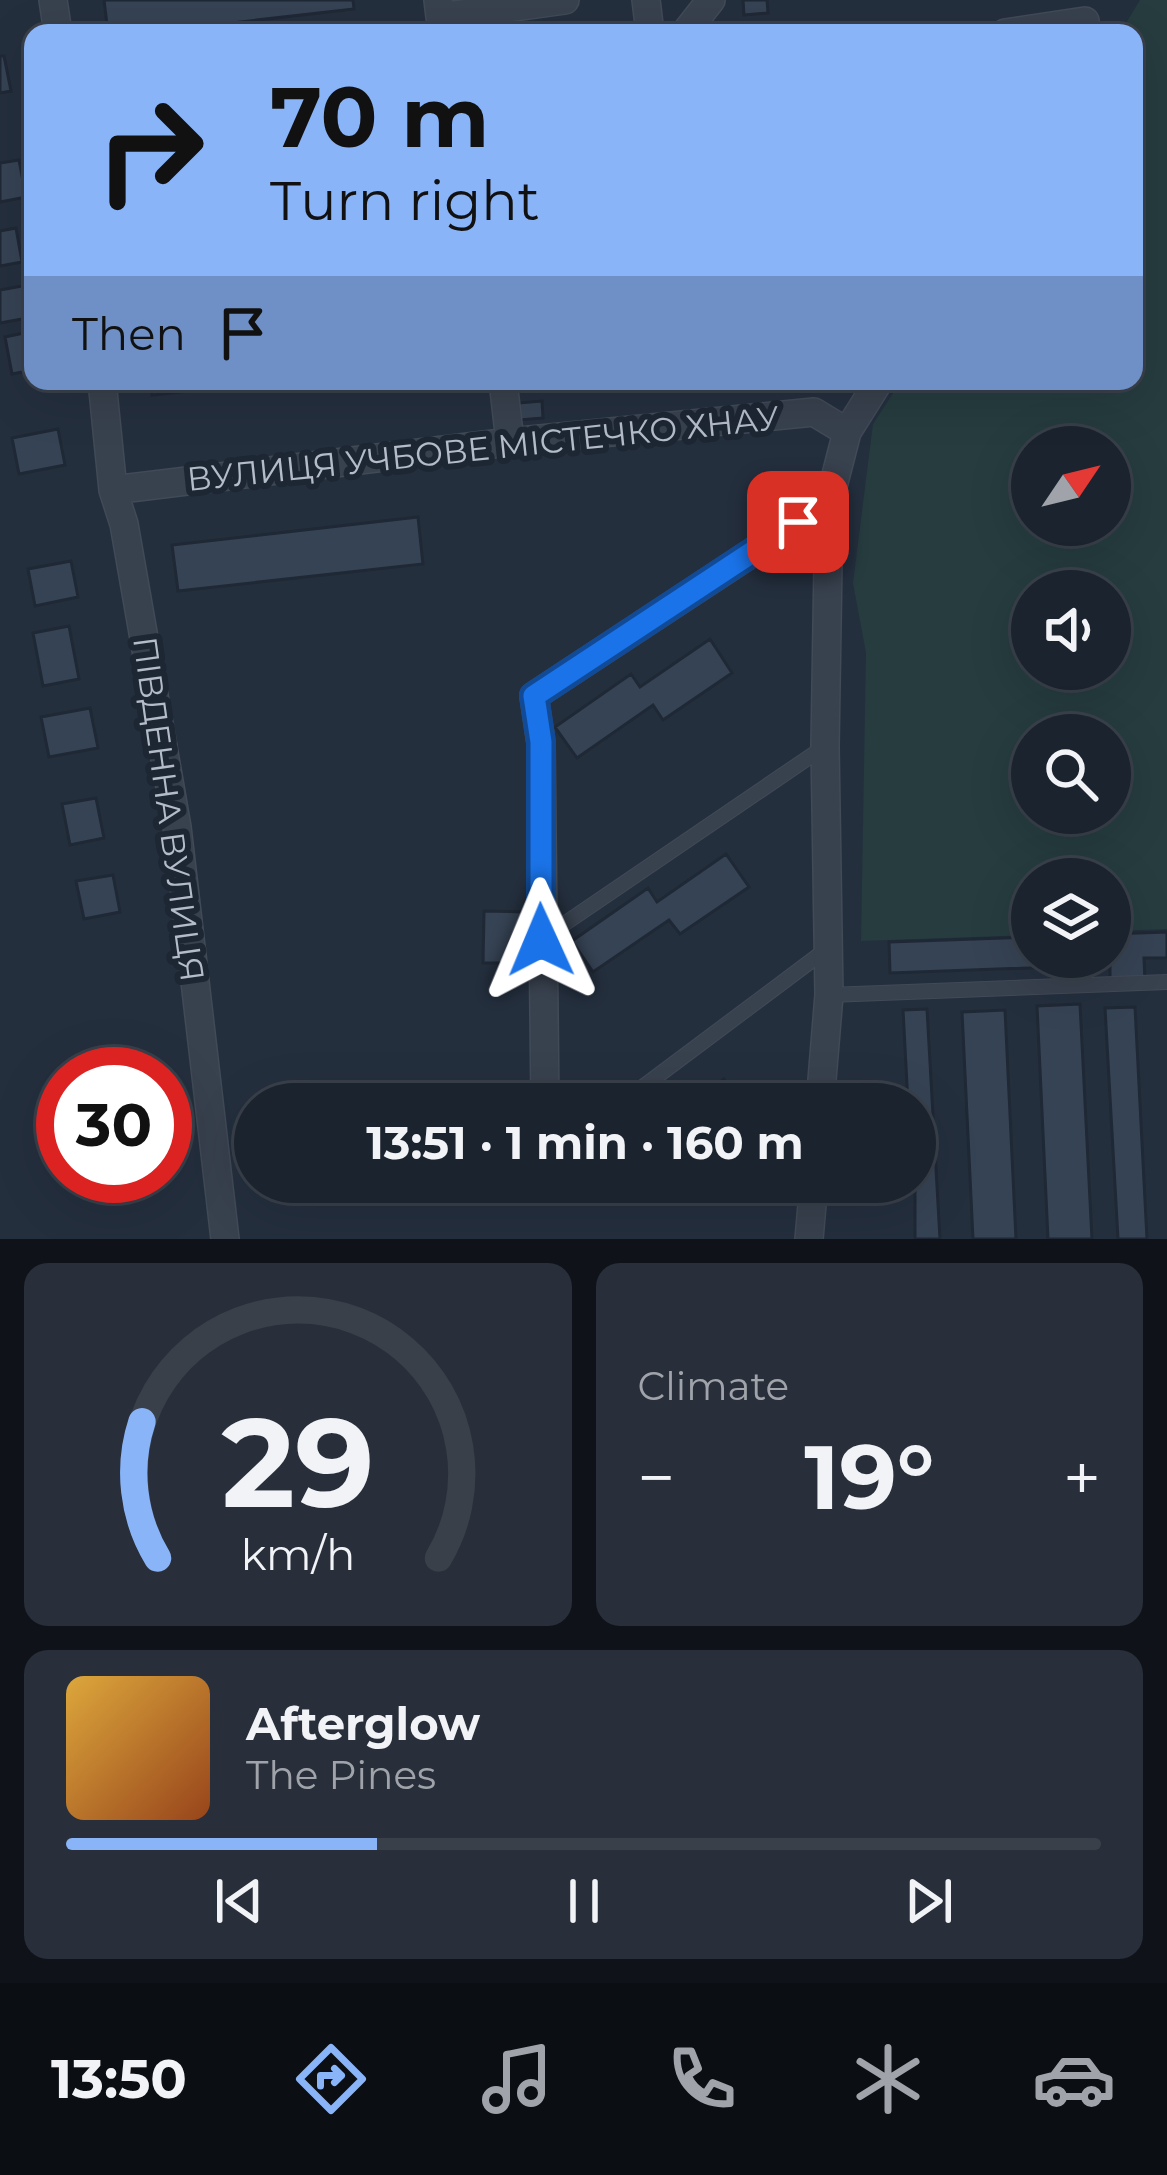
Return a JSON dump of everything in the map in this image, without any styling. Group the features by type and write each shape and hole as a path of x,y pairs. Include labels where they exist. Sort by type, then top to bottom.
{"street":[{"path":"438,0 440,17 565,0"},
{"path":"692,24 711,0"},
{"path":"1054,24 1086,18"},
{"name":"ПІВДЕННА ВУЛИЦЯ","path":"103,390 113,490 124,524 177,827 225,1239"},
{"path":"503,390 510,442"},
{"path":"822,1083 829,995 825,746 830,502 847,432 873,390"},
{"name":"ВУЛИЦЯ УЧБОВЕ МІСТЕЧКО ХНАУ","path":"113,490 510,442 814,412 847,432"},
{"path":"544,1083 541,742 534,696 830,502"},
{"path":"809,1239 812,1203"}],"lane":[{"path":"541,940 825,746"},
{"path":"648,1083 828,948"},
{"path":"829,995 1167,982"}],"green space":[{"path":"1140,0 1167,0 1167,929 1131,930 1131,858 1011,858 1011,936 861,941 866,653 853,583 873,424 895,390 1143,390 1143,24 1125,24"}],"building":[{"path":"104,0 353,0 354,9 222,24 107,24"},
{"path":"743,0 767,0 768,13 744,15"},
{"path":"0,56 4,56 11,91 0,93"},
{"path":"19,160 24,197 0,202 0,163"},
{"path":"16,228 22,262 0,266 0,231"},
{"path":"24,286 24,319 0,323 0,290"},
{"path":"24,333 24,372 12,374 5,337"},
{"path":"152,390 198,390 152,395"},
{"path":"542,401 543,418 519,420 518,403"},
{"path":"58,429 65,465 19,474 12,438"},
{"path":"418,517 423,564 178,591 172,545"},
{"path":"71,561 78,597 35,606 28,569"},
{"path":"69,626 79,679 43,686 33,633"},
{"path":"710,639 732,673 663,720 653,705 577,758 555,727 631,674 640,687"},
{"path":"90,708 98,748 49,757 41,717"},
{"path":"96,798 104,838 70,845 62,804"},
{"path":"726,854 749,887 680,934 669,920 593,972 572,941 648,888 657,902"},
{"path":"113,875 120,912 84,919 76,881"},
{"path":"484,911 526,912 525,963 483,963"},
{"path":"1167,932 1167,958 1144,958 1145,983 1110,984 1110,978 1131,978 1131,933"},
{"path":"1011,938 1011,969 890,973 889,942"},
{"path":"1080,1004 1092,1239 1048,1239 1037,1006"},
{"path":"1135,1007 1147,1239 1118,1239 1105,1008"},
{"path":"927,1009 931,1083 907,1083 903,1010"},
{"path":"1005,1010 1016,1239 973,1239 962,1012"},
{"path":"936,1168 940,1239 915,1239 915,1203 936,1203"}],"route":[{"path":"541,940 541,742 534,696 798,522"}]}
